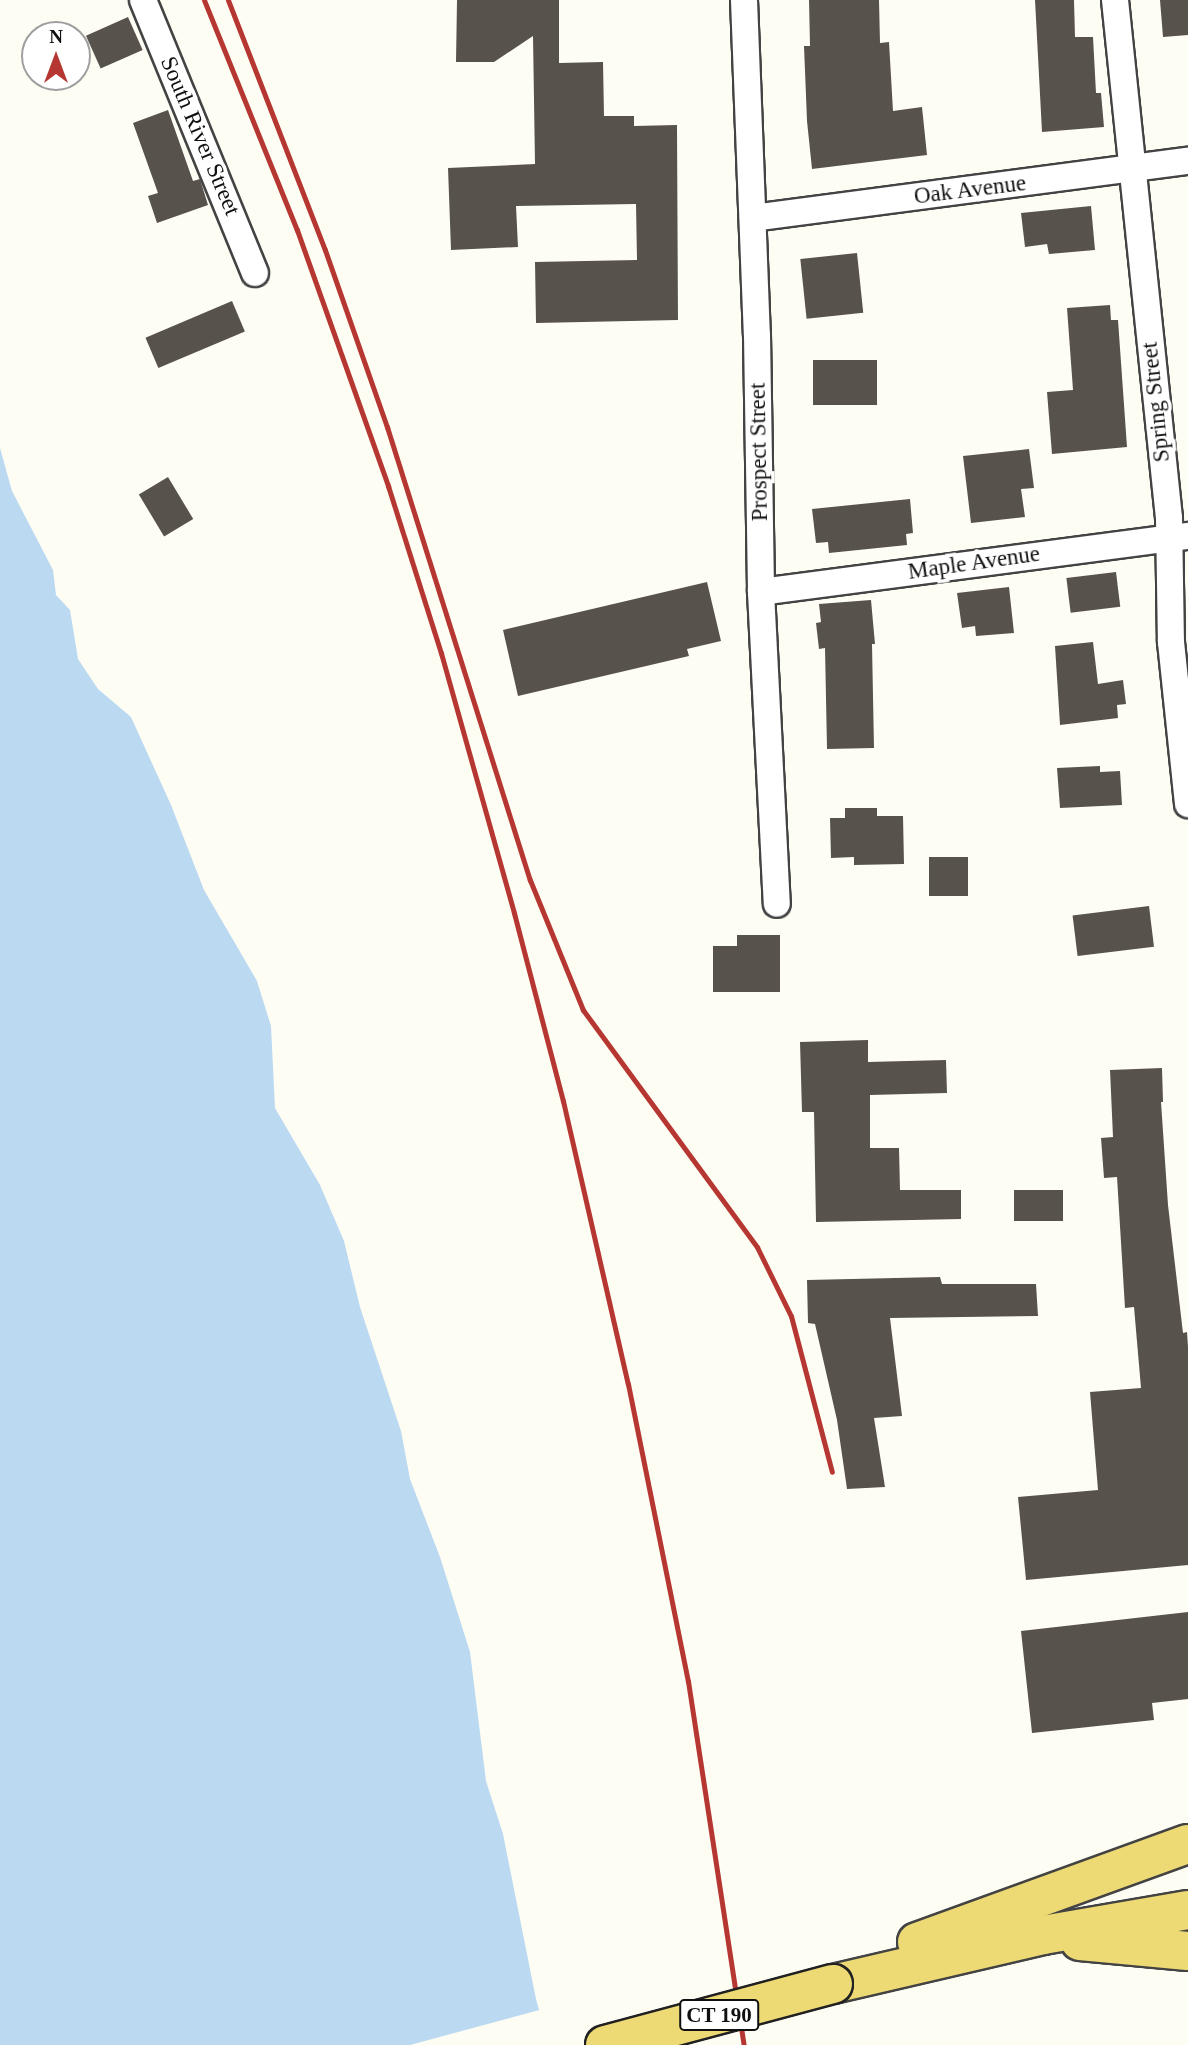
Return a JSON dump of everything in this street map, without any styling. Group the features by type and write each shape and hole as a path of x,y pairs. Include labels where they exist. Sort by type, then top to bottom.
{"main road":[{"path":"847,1980 935,1934 1188,1844"},
{"name":"CT 190","path":"605,2045 847,1980 1043,1935 1188,1910"},
{"path":"1043,1935 1188,1951"}],"street":[{"name":"South River Street","path":"143,0 255,273"},
{"name":"Prospect Street","path":"744,0 753,218 761,592 777,904"},
{"name":"Spring Street","path":"1115,0 1130,170 1166,492 1178,537 1171,642 1188,804"},
{"name":"Oak Avenue","path":"753,218 1188,162"},
{"name":"Maple Avenue","path":"761,592 1178,537"}],"water":[{"path":"0,448 12,491 53,570 56,595 70,610 78,659 98,689 131,717 171,805 204,890 257,981 271,1026 275,1108 320,1185 344,1241 360,1307 401,1431 410,1479 440,1557 470,1652 486,1781 503,1834 536,1999 549,2045 0,2045"}],"pier":[{"path":"543,2009 552,2045 410,2045"}],"building":[{"path":"457,0 559,0 559,63 603,62 604,116 634,116 634,126 677,125 678,320 536,323 535,262 637,260 636,204 516,206 518,247 451,250 448,168 535,164 533,36 494,62 456,62"},
{"path":"809,0 879,0 880,43 889,42 893,111 922,107 927,155 812,169 804,46 810,46"},
{"path":"1035,0 1074,0 1075,37 1093,37 1096,93 1101,93 1104,127 1042,132"},
{"path":"1160,0 1188,0 1188,35 1163,37"},
{"path":"128,17 143,50 101,69 91,47 91,33"},
{"path":"168,110 193,181 200,179 208,205 157,223 148,196 158,193 133,123"},
{"path":"1091,206 1095,250 1049,254 1047,244 1025,247 1021,213"},
{"path":"857,253 863,313 807,319 800,259"},
{"path":"232,301 245,331 158,368 145,338"},
{"path":"1110,305 1111,320 1118,320 1127,447 1052,454 1047,392 1073,390 1067,308"},
{"path":"813,360 877,360 877,405 813,405"},
{"path":"1029,449 1034,488 1021,489 1025,517 971,523 963,456"},
{"path":"168,477 193,519 164,537 139,495"},
{"path":"910,499 913,533 906,534 907,545 829,553 828,542 816,543 812,509"},
{"path":"1116,572 1120,607 1071,613 1066,578"},
{"path":"707,582 721,641 687,649 689,656 518,696 503,630"},
{"path":"1009,587 1014,633 976,636 975,626 962,628 957,593"},
{"path":"871,600 875,644 872,644 874,748 827,749 825,648 819,649 816,623 821,622 819,604"},
{"path":"1093,642 1098,684 1123,680 1126,704 1117,705 1118,718 1060,725 1055,646"},
{"path":"1100,766 1100,772 1120,771 1122,805 1060,808 1057,768"},
{"path":"845,808 877,808 877,816 903,816 904,864 854,865 854,857 831,858 830,818 845,818"},
{"path":"929,857 968,857 968,896 929,896"},
{"path":"1149,906 1154,947 1078,956 1073,915"},
{"path":"737,935 780,935 780,992 713,992 713,946 737,946"},
{"path":"868,1040 868,1062 946,1060 947,1093 870,1095 870,1148 899,1148 900,1190 961,1190 961,1219 816,1222 814,1112 802,1112 800,1042"},
{"path":"1162,1068 1161,1102 1168,1205 1183,1333 1187,1332 1188,1347 1188,1565 1026,1580 1018,1497 1098,1490 1090,1392 1141,1388 1134,1307 1125,1308 1117,1177 1104,1178 1101,1138 1113,1137 1110,1070"},
{"path":"1014,1190 1063,1190 1063,1221 1014,1221"},
{"path":"940,1277 942,1284 1036,1284 1038,1316 890,1318 902,1416 874,1418 885,1487 847,1489 837,1420 815,1324 808,1323 807,1280"},
{"path":"1188,1612 1188,1699 1152,1703 1154,1720 1032,1733 1021,1631"}],"railway":[{"path":"204,0 297,230 388,486 441,653 514,913 563,1101 628,1384 688,1681 744,2045"},
{"path":"228,0 325,250 387,427 530,880 583,1010 757,1247 791,1316 832,1472"}]}
